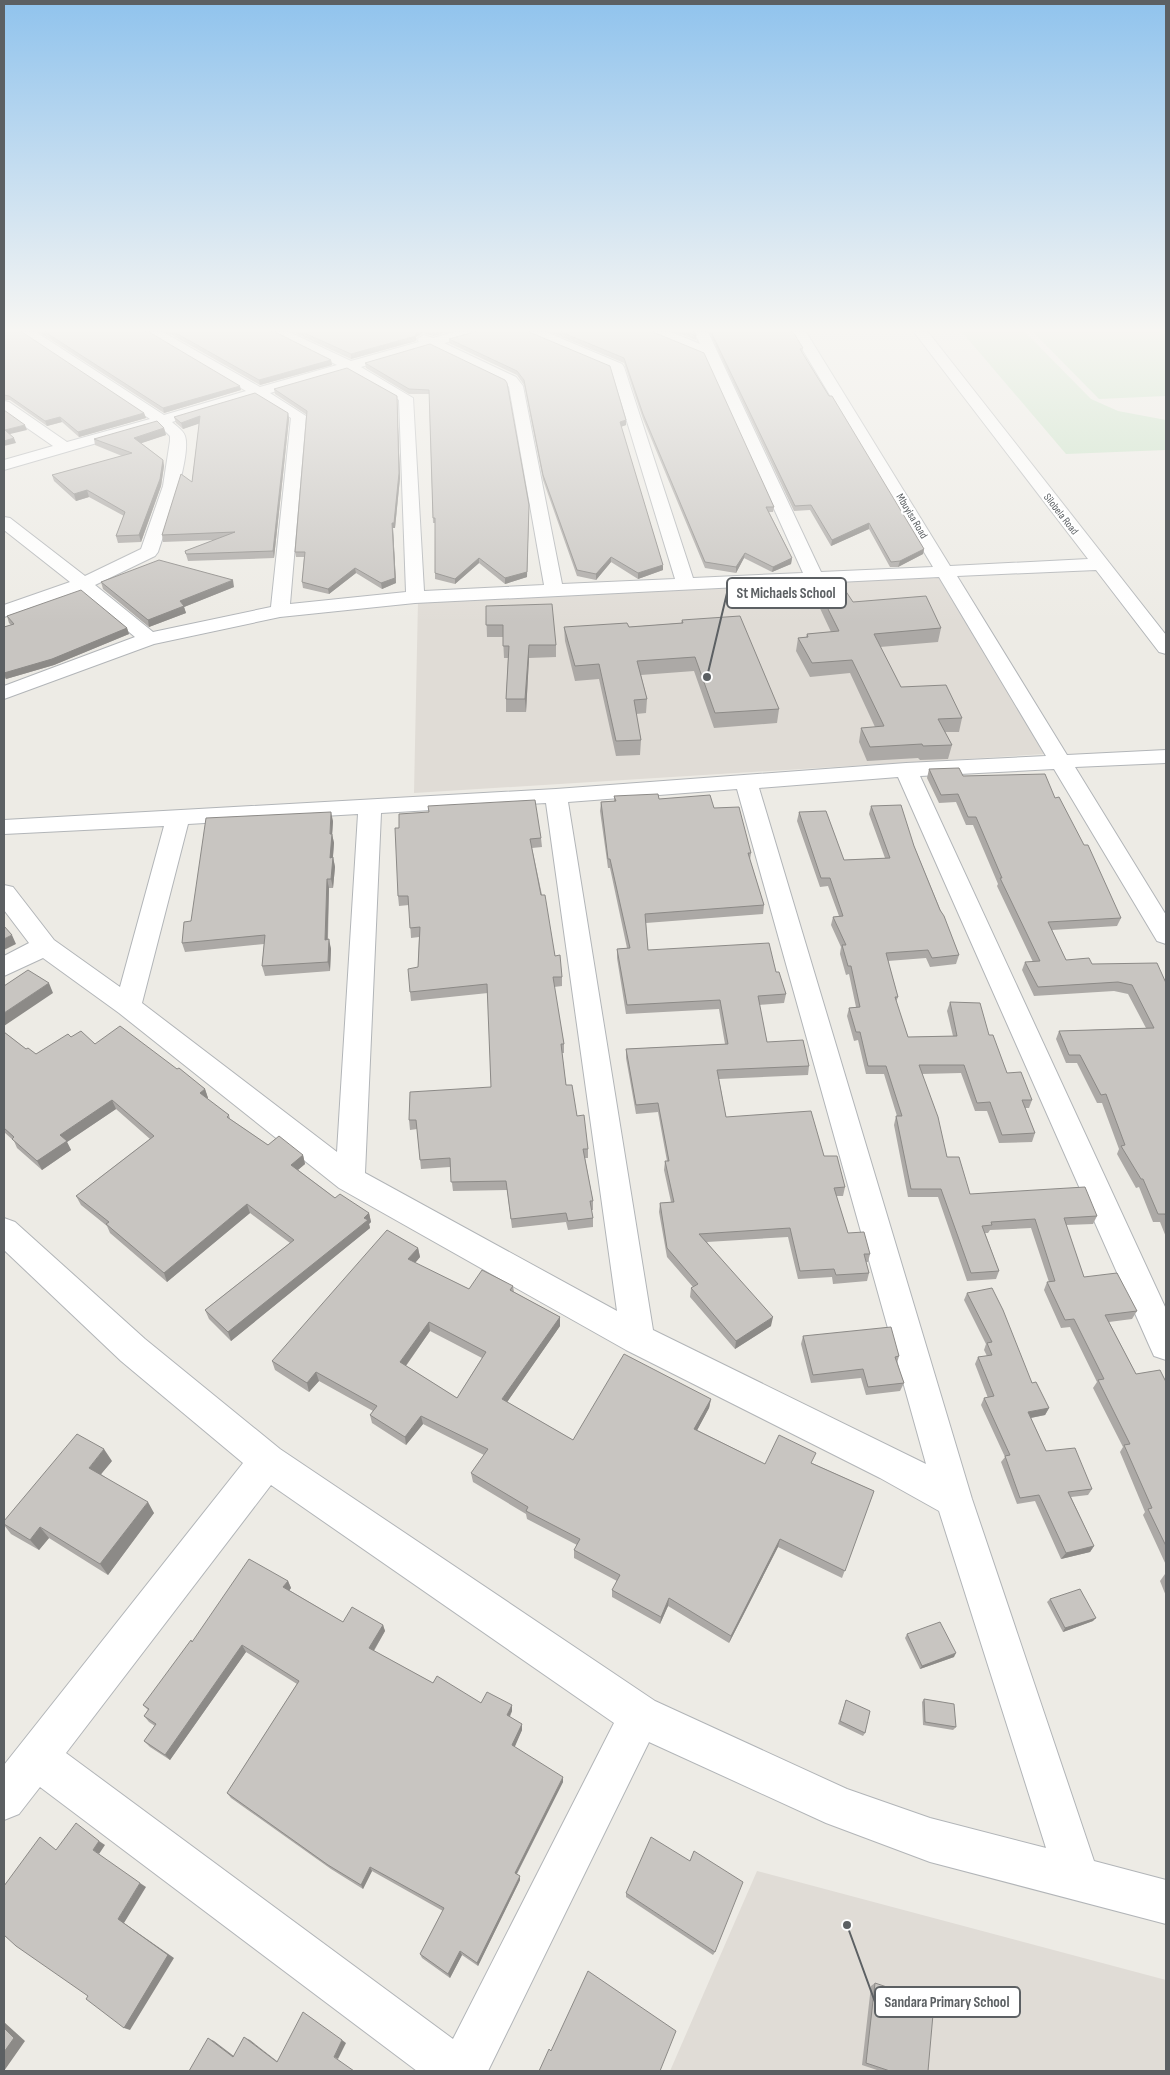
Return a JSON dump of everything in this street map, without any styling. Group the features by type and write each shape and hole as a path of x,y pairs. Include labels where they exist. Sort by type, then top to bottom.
{"street":[{"path":"38,429 64,447"},
{"path":"4,464 130,429"},
{"path":"4,611 83,584 145,555 152,549 171,486 178,441 177,435 171,429"},
{"path":"280,611 298,429"},
{"path":"408,429 415,596"},
{"path":"524,429 554,589"},
{"path":"637,429 686,584"},
{"path":"745,429 815,579"},
{"name":"Mbuyisa Road","path":"858,429 1166,935"},
{"name":"Silobela Road","path":"995,429 1166,648"},
{"path":"4,522 149,639"},
{"path":"4,693 149,639 280,611 415,596 815,579 1100,564"},
{"path":"4,827 370,808 906,770 1060,760 1166,756"},
{"path":"906,770 1166,1345"},
{"path":"746,782 954,1499 1078,1880"},
{"path":"556,796 638,1339"},
{"path":"350,1179 370,808"},
{"path":"128,1006 178,818"},
{"path":"4,893 45,946 128,1006 350,1179 638,1339 893,1466 954,1499"},
{"path":"4,967 45,946"},
{"path":"9,1247 267,1461 640,1716 841,1808 930,1840 1166,1902"},
{"path":"4,1799 267,1461"},
{"path":"462,2071 640,1716"},
{"path":"37,1758 456,2071"}],"shaded area":[{"path":"938,577 1045,754 414,793 418,600"},
{"path":"757,1871 1166,1980 1166,2071 670,2071"}],"green space":[{"path":"1045,429 1166,429 1166,450 1066,454"}],"building":[{"path":"4,429 10,429 5,430 14,438 4,441"},
{"path":"74,429 89,429 78,432"},
{"path":"130,429 161,429 134,438 163,460 160,479 139,535 116,536 125,512 87,490 74,494 52,475 132,453 94,439"},
{"path":"198,429 286,429 273,551 186,554 185,551 235,532 162,535 181,474 192,482"},
{"path":"305,429 398,429 399,473 394,523 392,523 395,578 381,583 355,568 328,589 302,582 305,552 295,552"},
{"path":"430,429 515,429 529,505 527,572 505,578 479,558 455,579 435,573 435,518 433,518"},
{"path":"534,429 622,429 663,565 638,573 611,557 596,574 577,570 543,475"},
{"path":"649,429 738,429 774,507 766,507 792,558 773,567 745,553 736,567 705,562"},
{"path":"758,429 852,429 924,549 900,561 891,562 869,523 832,540 811,505 795,506"},
{"path":"159,560 233,580 180,601 184,606 148,620 101,582"},
{"path":"843,587 853,602 926,596 941,628 874,634 901,687 946,685 962,718 938,719 952,745 923,746 922,744 870,747 861,728 884,726 852,660 812,663 798,638 808,637 807,634 839,631 818,589"},
{"path":"81,590 127,628 52,659 4,673 4,627 14,624 7,616"},
{"path":"552,604 556,645 529,645 525,699 506,699 509,646 503,646 503,625 486,625 486,606"},
{"path":"740,616 779,709 715,713 695,657 637,661 647,699 634,700 641,740 616,741 599,664 575,666 564,627 627,623 629,627 683,623 682,620"},
{"path":"959,768 963,776 1045,774 1055,798 1059,797 1084,845 1088,845 1121,918 1048,922 1066,960 1089,958 1092,964 1157,963 1166,983 1166,1217 1165,1214 1158,1214 1143,1179 1141,1179 1121,1146 1125,1145 1106,1094 1101,1095 1080,1055 1069,1055 1059,1031 1154,1028 1132,985 1118,982 1038,987 1025,962 1040,961 1000,878 1002,878 976,817 968,817 958,794 941,795 929,769"},
{"path":"658,794 659,799 710,795 714,808 739,807 751,853 748,853 764,905 645,914 648,950 769,943 776,972 779,972 786,994 758,996 767,1042 803,1040 809,1066 717,1070 726,1117 811,1111 824,1156 837,1156 845,1187 834,1188 848,1233 864,1232 870,1254 864,1254 869,1273 836,1275 834,1269 800,1271 790,1228 699,1234 773,1317 736,1341 691,1288 698,1284 667,1248 660,1203 674,1202 665,1161 669,1161 658,1103 636,1105 626,1049 728,1044 720,1000 627,1005 617,949 630,948 610,859 608,859 601,802 616,801 614,796"},
{"path":"535,800 541,838 530,839 541,895 545,895 555,956 560,955 562,977 553,977 564,1044 561,1044 566,1085 572,1085 577,1116 584,1115 588,1149 583,1149 593,1201 590,1201 593,1218 568,1221 566,1213 511,1219 506,1181 451,1182 450,1158 420,1160 416,1120 409,1120 410,1092 491,1087 487,984 410,992 408,969 418,967 420,927 410,928 408,896 398,896 395,828 399,828 399,814 429,812 428,806"},
{"path":"901,805 914,846 959,955 932,958 928,950 886,953 898,997 895,997 908,1037 957,1036 950,1002 980,1003 989,1035 993,1035 1007,1073 1021,1072 1032,1100 1022,1100 1035,1133 1002,1135 990,1102 977,1103 964,1065 919,1065 938,1117 947,1157 959,1157 970,1194 1085,1187 1097,1216 1064,1218 1084,1277 1117,1273 1137,1311 1105,1315 1136,1374 1160,1370 1166,1382 1166,1546 1148,1509 1152,1508 1124,1445 1130,1444 1098,1380 1104,1379 1074,1319 1065,1320 1047,1282 1055,1281 1035,1219 991,1222 992,1225 982,1226 999,1271 971,1273 941,1189 911,1189 896,1116 902,1116 886,1066 868,1066 860,1032 856,1032 849,1008 860,1007 851,966 848,966 842,945 846,945 833,917 843,916 830,878 821,878 799,812 826,811 844,860 890,858 871,806"},
{"path":"331,812 330,858 333,857 331,879 327,879 325,940 329,939 328,962 262,966 265,935 182,943 184,922 191,921 206,818"},
{"path":"4,926 12,935 4,939"},
{"path":"28,970 49,983 4,1013 4,986"},
{"path":"120,1026 205,1089 200,1093 229,1115 227,1117 268,1145 279,1136 303,1155 291,1165 335,1198 340,1194 369,1213 364,1218 368,1220 228,1332 205,1310 294,1240 247,1204 164,1273 106,1224 109,1222 76,1196 154,1136 112,1100 60,1135 67,1141 37,1161 12,1139 14,1137 4,1128 4,1032 26,1049 28,1048 36,1054 68,1034 71,1037 81,1031 95,1044"},
{"path":"387,1230 418,1248 408,1259 469,1289 482,1270 513,1286 510,1290 560,1317 502,1399 573,1440 624,1354 711,1399 694,1429 765,1464 779,1435 816,1453 811,1463 874,1491 845,1571 780,1539 731,1636 669,1598 661,1617 612,1590 620,1575 574,1550 580,1539 526,1511 528,1507 471,1473 488,1449 421,1416 405,1437 370,1415 377,1406 316,1372 307,1383 272,1361","holes":["429,1322 486,1352 457,1398 400,1362"]},
{"path":"992,1288 1003,1310 1032,1383 1036,1382 1049,1408 1028,1412 1046,1451 1075,1448 1092,1489 1068,1492 1094,1546 1066,1553 1039,1495 1020,1498 1005,1456 1010,1455 984,1398 994,1396 978,1357 992,1355 987,1343 992,1342 967,1293"},
{"path":"891,1327 899,1356 895,1357 904,1383 868,1387 863,1369 813,1375 803,1336"},
{"path":"77,1434 104,1449 89,1468 148,1502 100,1564 40,1527 30,1540 4,1524 4,1521"},
{"path":"249,1559 288,1581 283,1587 343,1622 352,1607 383,1625 369,1648 433,1683 437,1676 481,1703 487,1692 512,1705 507,1715 522,1724 512,1745 563,1777 515,1873 520,1876 477,1963 460,1951 448,1974 420,1954 444,1908 370,1867 361,1885 328,1865 227,1793 299,1681 242,1645 165,1755 144,1741 156,1724 144,1716 149,1709 143,1705 191,1640 192,1642"},
{"path":"1080,1589 1096,1618 1065,1628 1050,1599"},
{"path":"940,1622 956,1653 922,1666 907,1634"},
{"path":"924,1699 954,1704 956,1727 925,1722"},
{"path":"846,1700 870,1711 865,1733 840,1721"},
{"path":"76,1823 99,1841 93,1850 140,1883 118,1919 168,1955 124,2028 86,1999 88,1996 16,1946 4,1935 4,1886 40,1837 56,1850"},
{"path":"651,1837 690,1861 694,1851 743,1882 715,1952 626,1893"},
{"path":"588,1971 676,2031 660,2071 539,2071 549,2049 551,2051"},
{"path":"875,1983 934,2003 928,2071 890,2071 866,2063"},
{"path":"303,2012 342,2040 334,2057 354,2071 189,2071 208,2038 233,2057 244,2037 277,2062"},
{"path":"4,2028 14,2038 4,2052"}],"place":[{"name":"St Michaels School","path":"707,677"},
{"name":"Sandara Primary School","path":"847,1925"}]}
